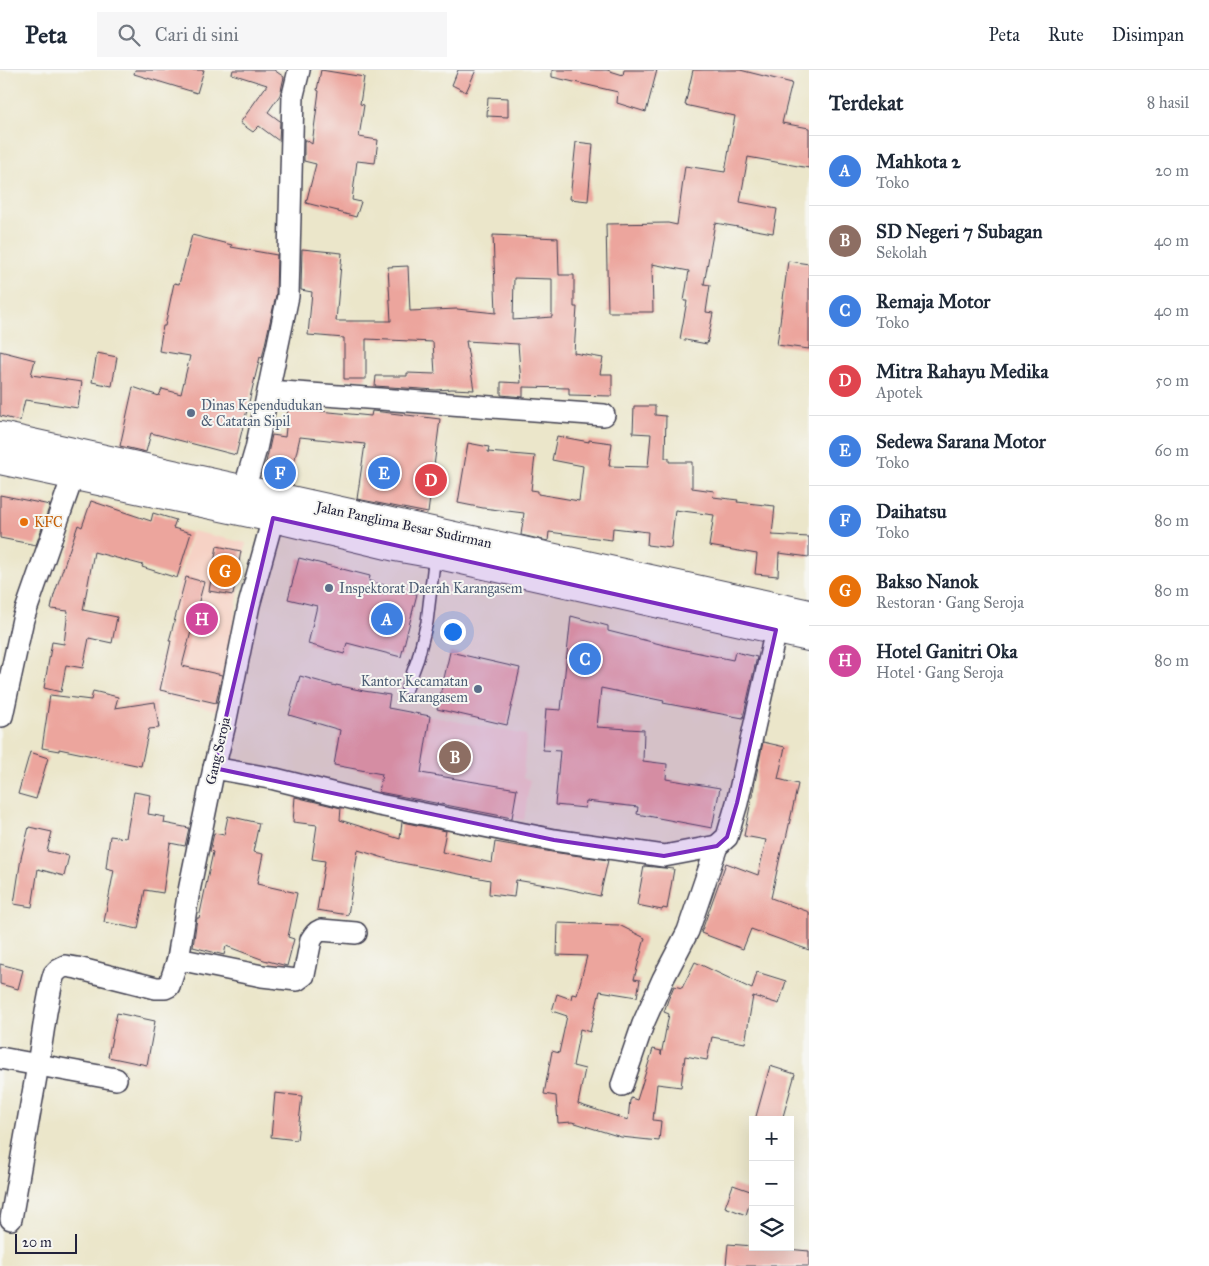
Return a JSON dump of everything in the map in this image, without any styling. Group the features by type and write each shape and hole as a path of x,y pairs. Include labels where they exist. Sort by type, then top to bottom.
{"highway":[{"name":"Jalan Panglima Besar Sudirman","path":"0,436 244,490 397,536 435,554 809,637"},
{"name":"Jalan Panglima Besar Sudirman","path":"0,460 273,518 397,536 809,614"}],"street":[{"path":"244,490 256,449 288,296 293,95 299,70"},
{"path":"269,391 604,414"},
{"path":"2,716 23,619 73,476"},
{"name":"Gang Seroja","path":"38,1065 54,974 59,970 66,966 156,988 168,986 178,959 188,896 249,605 273,518"},
{"path":"622,1085 643,1024 688,931 717,846 727,837 776,630"},
{"path":"214,768 284,781 379,805 563,841 664,856 717,846"},
{"path":"178,959 262,976 297,980 304,975 311,940 317,932 321,930 356,933"},
{"path":"0,1058 116,1079"},
{"path":"11,1219 38,1065"}],"lane":[{"path":"407,688 418,658 427,622 435,554"}],"highlighted area":[{"path":"273,518 776,630 737,803 727,837 717,846 664,856 554,840 214,768"}],"shaded area":[{"path":"192,531 246,543 220,711 152,694"},
{"path":"393,709 526,735 523,778 530,780 524,820 378,794"}],"building":[{"path":"135,70 204,70 197,93 134,74"},
{"path":"233,70 274,70 284,77 280,95 268,112 280,121 279,141 259,126 253,132 240,123 267,85 232,74"},
{"path":"321,70 364,77 360,104 364,105 359,137 378,140 375,163 357,161 352,200 361,202 356,217 306,203 316,164 304,161 304,143 305,139 312,144 319,91 317,90"},
{"path":"458,70 476,70 466,92 452,85"},
{"path":"552,70 607,70 623,75 624,70 657,70 646,112 617,103 618,92 552,77"},
{"path":"693,70 740,70 792,83 782,123 809,128 809,168 748,157 740,202 777,209 773,233 715,223 704,284 710,285 706,312 713,313 707,344 680,339 687,301 684,301 689,271 652,264 653,312 608,312 606,224 668,223 677,225 685,166 725,172 735,116 685,105"},
{"path":"488,97 508,98 508,117 487,116"},
{"path":"576,142 593,144 588,201 570,199"},
{"path":"192,235 232,245 231,247 277,255 276,295 262,358 260,357 236,455 151,433 146,452 120,446 133,387 159,396 162,389 181,394 190,356 159,351 174,283 179,284"},
{"path":"493,235 558,238 559,275 574,275 574,307 577,307 574,353 603,358 600,374 612,374 612,396 569,395 569,388 523,387 523,397 501,395 501,382 521,383 518,344 466,341 474,390 436,390 375,386 376,376 407,376 407,373 435,374 433,342 366,339 366,379 344,379 344,338 308,335 312,292 301,290 302,249 342,253 336,321 391,321 388,267 408,266 410,311 457,309 496,313","holes":["514,278 552,279 552,317 513,320"]},
{"path":"788,261 809,264 809,349 777,345"},
{"path":"0,351 35,360 31,375 82,382 78,408 25,400 20,421 0,416"},
{"path":"97,353 117,357 112,386 92,382"},
{"path":"634,406 655,406 655,415 666,416 665,458 669,458 669,462 692,462 692,488 714,491 713,497 738,500 737,502 775,506 772,535 809,537 809,557 779,553 778,576 755,574 757,554 709,546 714,515 675,510 671,548 647,545 648,532 613,528 612,540 549,532 548,541 521,535 524,513 458,503 468,443 489,447 488,452 535,456 531,490 538,491 538,494 579,501 583,466 552,460 557,436 589,442 589,440 612,443 609,466 648,467 651,434 633,433"},
{"path":"288,408 371,416 372,411 440,419 428,513 357,499 365,444 300,437 290,481 263,476 272,435 285,437"},
{"name":"KFC","path":"0,495 50,505 36,545 0,538"},
{"path":"91,501 151,521 153,513 176,520 173,528 191,533 177,578 142,567 143,565 94,552 83,610 117,617 112,643 89,638 83,668 66,665 61,692 44,688 52,642 64,644 68,611 51,609 78,525 82,527"},
{"path":"217,546 241,551 233,595 209,591"},
{"path":"299,558 370,576 369,581 417,594 401,657 347,643 344,654 308,644 317,606 288,599"},
{"path":"186,577 204,582 182,666 222,675 216,703 160,690 171,641 169,641"},
{"path":"571,616 608,626 608,631 676,648 733,660 735,652 757,657 743,718 663,703 664,701 601,688 597,727 644,730 643,761 667,764 666,779 720,788 712,828 637,814 638,807 586,801 585,808 555,805 560,751 543,750 546,709 561,710"},
{"name":"Kantor Kecamatan Karangasem","path":"450,652 520,668 507,725 437,709"},
{"path":"300,676 336,686 390,695 388,708 430,716 421,773 517,789 512,818 379,792 382,774 334,765 340,730 289,715"},
{"path":"93,691 118,697 115,708 155,702 159,728 149,729 141,766 59,749 59,751 42,748 50,695 91,700"},
{"path":"763,742 785,747 778,779 798,784 771,898 809,912 809,950 751,929 743,949 701,933 726,863 758,875 766,840 744,836"},
{"path":"30,752 48,758 36,799 18,794"},
{"path":"134,792 151,795 148,814 165,817 164,823 189,828 185,846 170,843 163,893 145,890 138,929 104,922 114,870 106,868 110,836 126,838"},
{"path":"295,797 341,808 340,820 400,839 402,822 446,831 442,852 492,863 495,842 608,860 600,896 516,880 514,897 489,894 490,880 397,862 358,850 348,915 317,910 325,861 312,859 317,825 293,822"},
{"path":"228,816 259,823 253,852 263,854 257,884 297,893 288,937 294,939 287,966 226,946 224,955 193,947 197,918 199,918 213,852 210,851 214,833 224,835"},
{"path":"29,827 52,832 47,851 69,856 64,876 38,869 32,907 14,904 21,858"},
{"path":"644,866 674,869 667,909 663,908 662,910 637,905"},
{"path":"558,923 619,925 645,938 634,979 640,980 637,997 600,991 590,1032 580,1029 573,1066 585,1069 578,1104 628,1120 630,1100 631,1098 637,1100 653,1049 661,1051 661,1055 669,1014 664,1012 668,1000 674,986 682,988 695,962 752,989 757,972 786,981 779,1004 753,996 745,1043 712,1037 707,1060 685,1056 681,1087 657,1084 653,1120 661,1121 659,1141 621,1137 572,1122 558,1123 556,1096 544,1094 552,1051 559,1053 567,1016 552,1011 557,994 571,999 572,994 577,995 587,956 557,955"},
{"path":"0,964 23,970 18,989 0,984"},
{"path":"117,1013 155,1021 147,1065 108,1057"},
{"path":"770,1066 795,1074 783,1116 756,1116"},
{"path":"275,1093 302,1096 297,1140 271,1137"},
{"path":"733,1185 749,1191 749,1205 746,1215 725,1207"},
{"path":"728,1244 749,1246 749,1251 809,1251 809,1266 726,1266"}],"place":[{"name":"Dinas Kependudukan & Catatan Sipil","path":"191,413"},
{"name":"Daihatsu","path":"280,473"},
{"name":"Sedewa Sarana Motor","path":"384,473"},
{"name":"Mitra Rahayu Medika","path":"431,480"},
{"name":"KFC","path":"24,522"},
{"name":"Bakso Nanok","path":"225,571"},
{"name":"Inspektorat Daerah Karangasem","path":"329,588"},
{"name":"Hotel Ganitri Oka","path":"202,619"},
{"name":"Mahkota 2","path":"387,619"},
{"name":"Remaja Motor","path":"585,659"},
{"name":"Kantor Kecamatan Karangasem","path":"478,689"},
{"name":"SD Negeri 7 Subagan","path":"455,757"}]}
